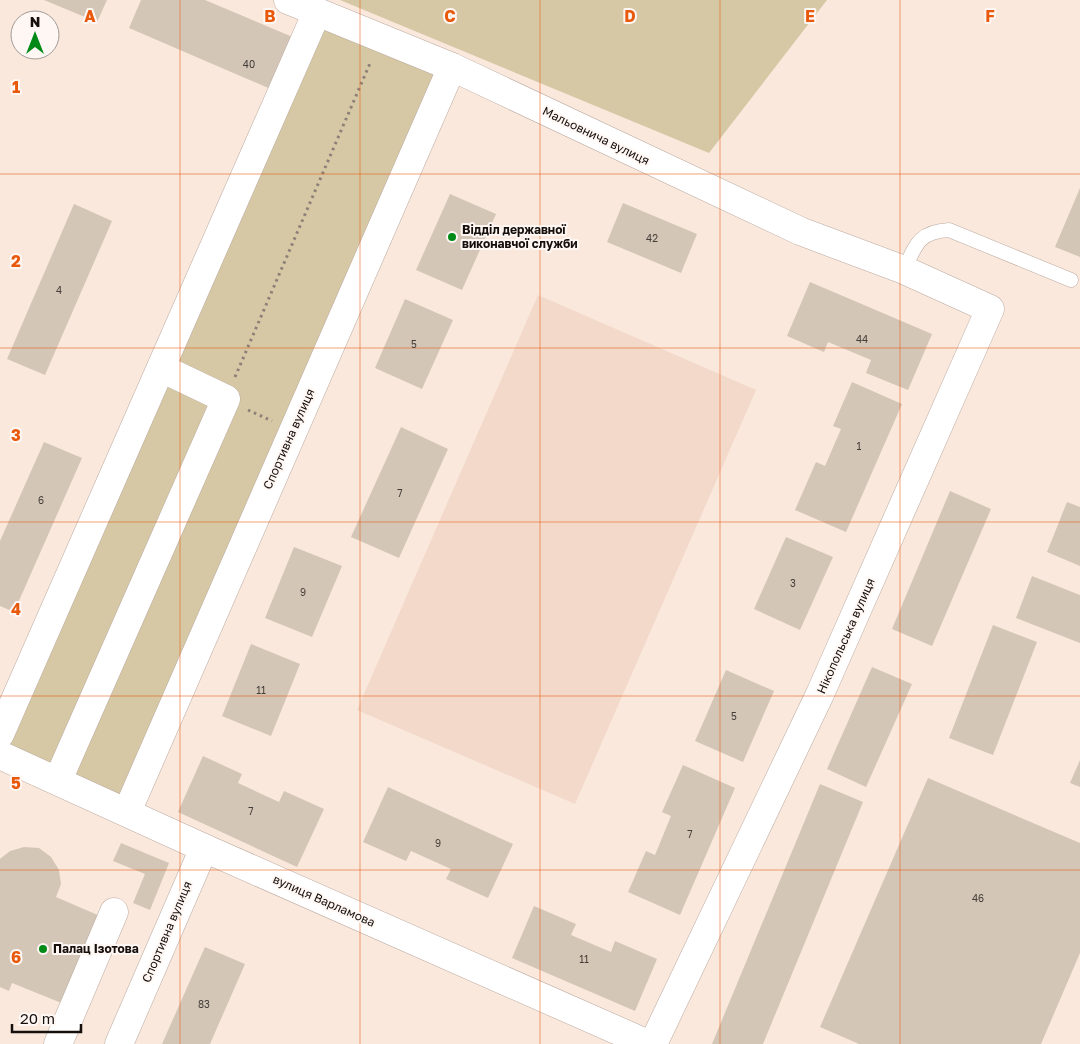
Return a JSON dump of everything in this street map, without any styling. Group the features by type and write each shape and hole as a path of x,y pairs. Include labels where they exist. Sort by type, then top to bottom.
{"street":[{"name":"Мальовнича вулиця","path":"288,0 452,66 792,228 904,270"},
{"path":"0,734 317,12"},
{"name":"Спортивна вулиця","path":"127,812 452,66"},
{"name":"Нікопольська вулиця","path":"653,1044 820,694 990,309 904,270"},
{"path":"58,780 226,399 161,368"},
{"name":"вулиця Варламова","path":"0,755 204,848 648,1044"},
{"name":"Спортивна вулиця","path":"119,1044 204,848"},
{"path":"58,1044 114,912"}],"lane":[{"path":"904,270 919,240 932,231 949,230 1071,280"}],"path":[{"path":"293,431 226,399 381,38"}],"shaded area":[{"path":"340,0 827,0 709,153"},
{"path":"325,25 440,71 122,796 3,745"},
{"path":"538,295 756,390 575,804 357,710"}],"building":[{"path":"44,0 107,0 97,22"},
{"path":"141,0 205,0 295,38 273,90 129,28"},
{"path":"1080,188 1080,257 1055,247"},
{"path":"450,194 496,214 462,290 416,270"},
{"path":"623,203 697,234 681,273 607,242"},
{"path":"74,204 112,221 45,375 7,359"},
{"path":"810,282 932,334 908,390 866,373 871,360 828,342 824,352 787,336"},
{"path":"405,299 453,320 422,389 375,368"},
{"path":"852,382 902,404 846,532 795,510 816,462 825,466 841,429 833,426"},
{"path":"401,427 448,449 399,558 351,537"},
{"path":"44,442 82,458 14,612 0,606 0,541"},
{"path":"950,491 991,509 932,646 892,629"},
{"path":"1067,502 1080,507 1080,566 1047,552"},
{"path":"786,537 833,557 800,630 754,609"},
{"path":"294,547 342,566 312,637 265,618"},
{"path":"1032,576 1080,595 1080,643 1016,618"},
{"path":"993,625 1037,642 993,755 949,738"},
{"path":"251,644 300,664 271,736 222,716"},
{"path":"872,667 912,684 866,787 827,769"},
{"path":"726,670 774,691 743,762 695,741"},
{"path":"203,756 242,774 238,783 279,802 284,791 324,809 297,867 178,812"},
{"path":"1080,760 1080,787 1070,783"},
{"path":"683,765 735,788 680,915 628,892 646,851 655,855 671,816 662,812"},
{"path":"928,778 1080,843 1080,953 1041,1044 859,1044 820,1027"},
{"path":"820,784 863,802 763,1044 712,1044"},
{"path":"388,787 513,844 488,898 446,879 451,869 411,851 406,861 363,842"},
{"path":"121,843 169,863 150,910 133,903 145,874 113,861"},
{"name":"Палац Ізотова","path":"24,847 39,848 51,857 59,870 61,884 56,897 100,916 64,1004 12,983 9,991 0,987 0,859 10,851"},
{"path":"534,906 576,924 571,935 611,952 615,941 657,959 635,1011 512,958"},
{"path":"205,947 245,964 210,1044 162,1044"}],"place":[{"name":"Відділ державної виконавчої служби","path":"452,237"},
{"name":"Палац Ізотова","path":"43,949"}]}
